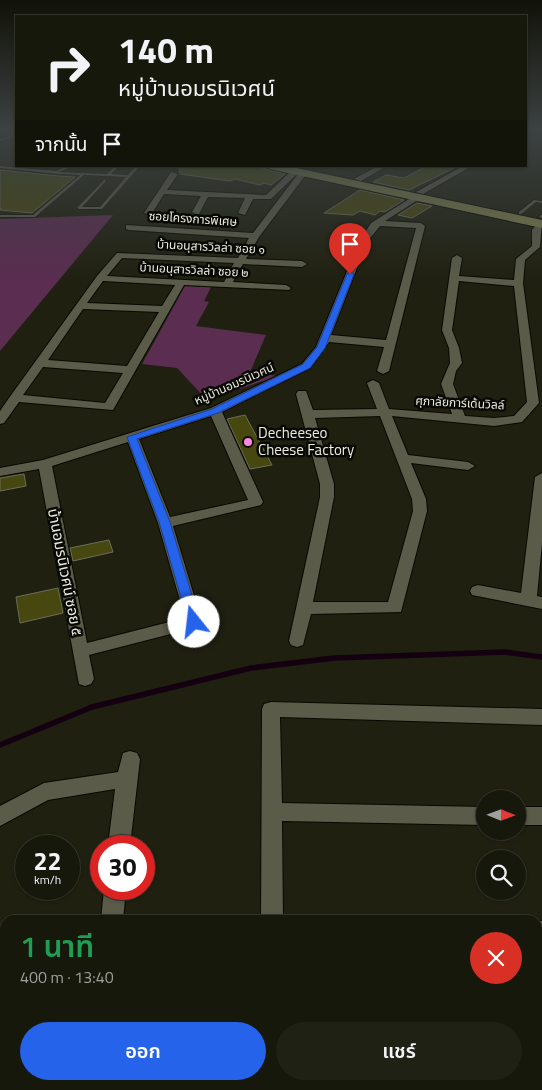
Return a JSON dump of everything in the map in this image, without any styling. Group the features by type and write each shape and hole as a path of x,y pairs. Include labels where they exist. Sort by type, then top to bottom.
{"main road":[{"path":"354,180 542,224"},
{"path":"419,195 542,217"}],"street":[{"path":"148,213 170,180"},
{"path":"162,192 211,192 268,198 288,180"},
{"path":"228,284 255,236 292,180"},
{"name":"หมู่บ้านอมรนิเวศน์","path":"0,472 45,464 215,411 306,366 321,348 363,242 375,223 445,180"},
{"path":"196,212 211,192"},
{"path":"242,213 250,196"},
{"path":"375,223 421,226 383,371"},
{"name":"ศุภาลัยการ์เด้นวิลล์","path":"308,414 385,412 494,422 518,419 533,403 518,282 521,259 536,247 536,230 542,224"},
{"name":"ซอยโครงการพิเศษ","path":"130,227 255,236"},
{"name":"บ้านอนุสารวิลล่า ซอย ๑","path":"100,278 120,255 302,264"},
{"path":"458,258 453,278 447,330 454,348 456,363 446,375 445,384 460,418"},
{"path":"0,420 100,278"},
{"name":"บ้านอนุสารวิลล่า ซอย ๒","path":"100,278 286,288"},
{"path":"453,278 518,282"},
{"path":"15,398 109,407 181,282"},
{"path":"81,306 166,309"},
{"path":"325,338 390,344"},
{"path":"40,363 130,370"},
{"path":"304,608 395,608 420,511 419,499 373,383"},
{"path":"297,641 327,497 327,484 302,394"},
{"path":"165,522 256,502 215,411"},
{"path":"80,651 194,622 165,522 132,437"},
{"path":"403,458 468,466"},
{"name":"บ้านอมรนิเวศน์ ซอย ๕","path":"45,464 85,679"},
{"path":"478,591 535,602 542,477"},
{"path":"272,915 271,709 542,717"},
{"path":"0,817 44,792 128,769 120,835"},
{"path":"272,812 476,816"},
{"path":"526,816 542,816"},
{"path":"112,915 114,900"}],"lane":[{"path":"0,216 34,216 76,180"},
{"path":"105,180 80,208 101,208 126,180"},
{"path":"520,212 542,196"},
{"path":"536,201 542,202"}],"shaded area":[{"path":"113,215 0,351 0,219"},
{"path":"185,286 211,287 204,301 209,302 196,326 266,335 250,372 278,376 207,400 177,368 142,364"}],"building":[{"path":"0,180 72,180 32,213 0,210"},
{"path":"239,180 278,180 271,185 264,183 260,185"},
{"path":"377,180 430,180 409,190 373,182"},
{"path":"360,190 404,200 385,212 380,211 375,215 360,211 353,215 324,213"},
{"path":"417,203 432,206 412,218 398,215"},
{"name":"Decheeseo Cheese Factory","path":"245,415 272,465 250,469 227,419"},
{"path":"24,474 26,486 0,491 0,478"},
{"path":"109,540 113,552 73,561 70,548"},
{"path":"58,588 63,613 20,623 16,597"}],"waterway":[{"path":"0,745 92,707 251,668 334,658 505,652 542,657"}],"place":[{"name":"Decheeseo Cheese Factory","path":"248,442"}],"route":[{"path":"194,622 165,522 132,437 215,411 306,366 321,348 350,274"}]}
